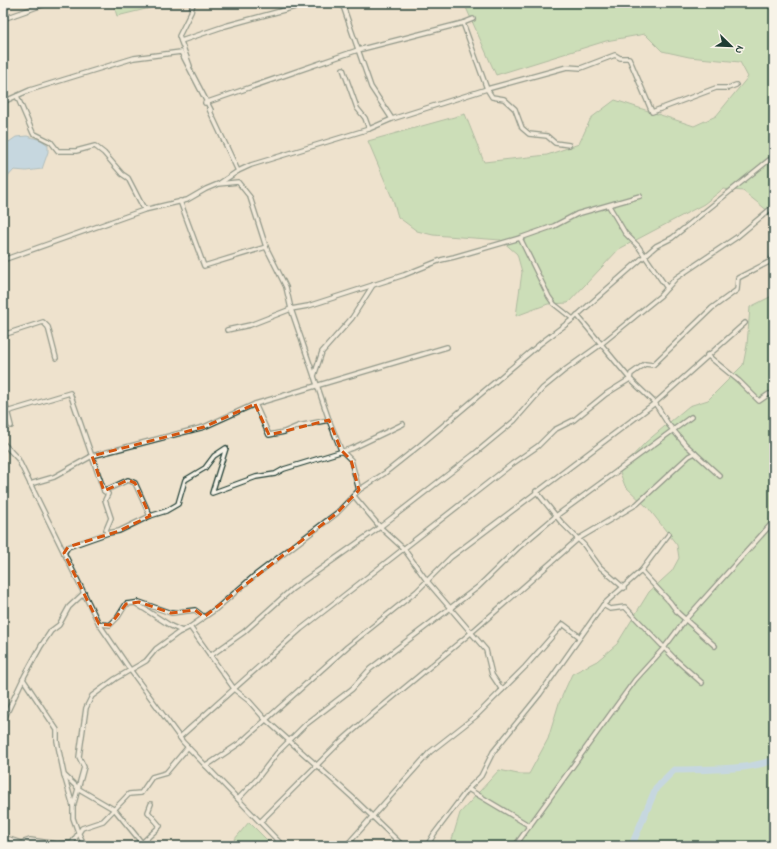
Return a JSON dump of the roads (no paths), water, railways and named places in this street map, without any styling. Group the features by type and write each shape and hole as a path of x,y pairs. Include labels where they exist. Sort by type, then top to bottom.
{"street":[{"path":"3,19 48,3"},
{"path":"193,3 191,12 179,36 205,103 214,116 238,171"},
{"path":"181,41 225,26 310,3"},
{"path":"342,3 371,87 392,119"},
{"path":"205,103 358,50 463,23 473,19"},
{"path":"463,23 487,89 492,97 504,99 515,109 522,128 529,134 547,136 555,144 569,145"},
{"path":"3,102 17,96 134,58 181,52 211,110"},
{"path":"3,260 144,210 187,200 218,184 238,171 264,161 369,130 392,119 487,89 567,67 581,68 615,55 620,58 629,58 652,112 716,88 728,88 736,85"},
{"path":"343,69 357,108 365,118 369,130"},
{"path":"17,96 33,133 51,142 58,151 76,150 95,146 104,153 122,174 128,178 143,207 147,209"},
{"path":"73,807 84,767 79,757 86,708 92,696 115,679 146,661 156,649 182,631 190,628 337,513 360,490 385,473 419,446 541,343 573,319 656,246 672,238 769,160"},
{"path":"218,184 238,182 250,197 266,247 286,287 291,309 329,420 342,450 351,460 360,490"},
{"path":"227,330 250,325 291,309 308,306 373,285 441,260 520,238 554,226 577,214 640,196"},
{"path":"180,201 204,266 266,247"},
{"path":"609,206 624,233 644,256 667,288"},
{"path":"210,656 244,632 292,589 380,527 474,455 514,421 543,388 600,345 667,288 676,278 737,237 774,206"},
{"path":"520,238 549,297 554,304 573,319"},
{"path":"180,737 235,690 301,629 351,589 538,446 554,430 574,420 606,394 630,379 631,374 644,364 653,365 712,308 737,290 736,284 738,278 771,261 774,254"},
{"path":"314,376 322,352 352,318 373,285"},
{"path":"577,315 600,345 630,379 655,403 668,424 685,444 720,476"},
{"path":"3,336 43,322 48,327 56,358"},
{"path":"206,766 240,743 347,647 417,591 451,557 536,491 655,403 707,355 745,323"},
{"path":"30,484 54,477 92,456 204,427 255,404 447,347"},
{"path":"707,355 739,381 759,401 769,394 774,394"},
{"path":"3,413 70,393 104,491 108,494 105,500 111,518 106,530 108,533"},
{"path":"3,395 11,426"},
{"path":"255,404 268,435 284,432 298,426 329,420"},
{"path":"238,799 305,725 352,689 370,669 451,610 478,587 518,548 556,516 691,417"},
{"path":"64,553 68,546 119,531 150,516 166,511 178,504 185,480 205,468 214,456 226,448 212,494 256,477 275,474 284,468 353,448 403,424"},
{"path":"3,443 18,459 99,624 131,671 188,747 283,846"},
{"path":"260,822 316,765 362,722 472,632 578,539 637,504 689,456 695,453"},
{"path":"104,491 128,480 135,483 150,516"},
{"path":"536,491 556,516 578,539 600,567 624,588"},
{"path":"354,496 380,527 404,549 427,581 486,650 492,675 502,690"},
{"path":"515,846 635,680 664,648 685,620 774,521"},
{"path":"427,846 434,834 468,789 481,776 493,752 540,694 602,605 624,588 641,571 669,534"},
{"path":"641,571 685,620 714,646"},
{"path":"3,721 22,679 51,631 59,625 69,607 84,593"},
{"path":"99,624 110,625 118,617 126,604 139,602 171,613 194,610 204,617"},
{"path":"135,603 170,626 182,631"},
{"path":"602,605 610,609 625,607 664,648 702,683"},
{"path":"346,846 430,752 476,716 525,668 563,624 580,637"},
{"path":"190,628 235,690 249,701 265,719 403,846"},
{"path":"22,679 57,730 57,741 73,807 73,818 78,832 86,846"},
{"path":"3,837 21,843 30,840 58,844 72,843 82,828 103,821 129,794 141,793 152,777 161,776 166,773 188,747"},
{"path":"64,774 79,789 114,810 142,843 160,826 148,812 151,804"},
{"path":"468,789 530,826"}],"water":[{"path":"27,136 41,140 48,145 48,152 42,169 26,171 14,170 3,182 3,146 16,137"}],"waterway":[{"path":"634,846 634,840 656,788 674,770 737,768 762,764 774,760"}]}
